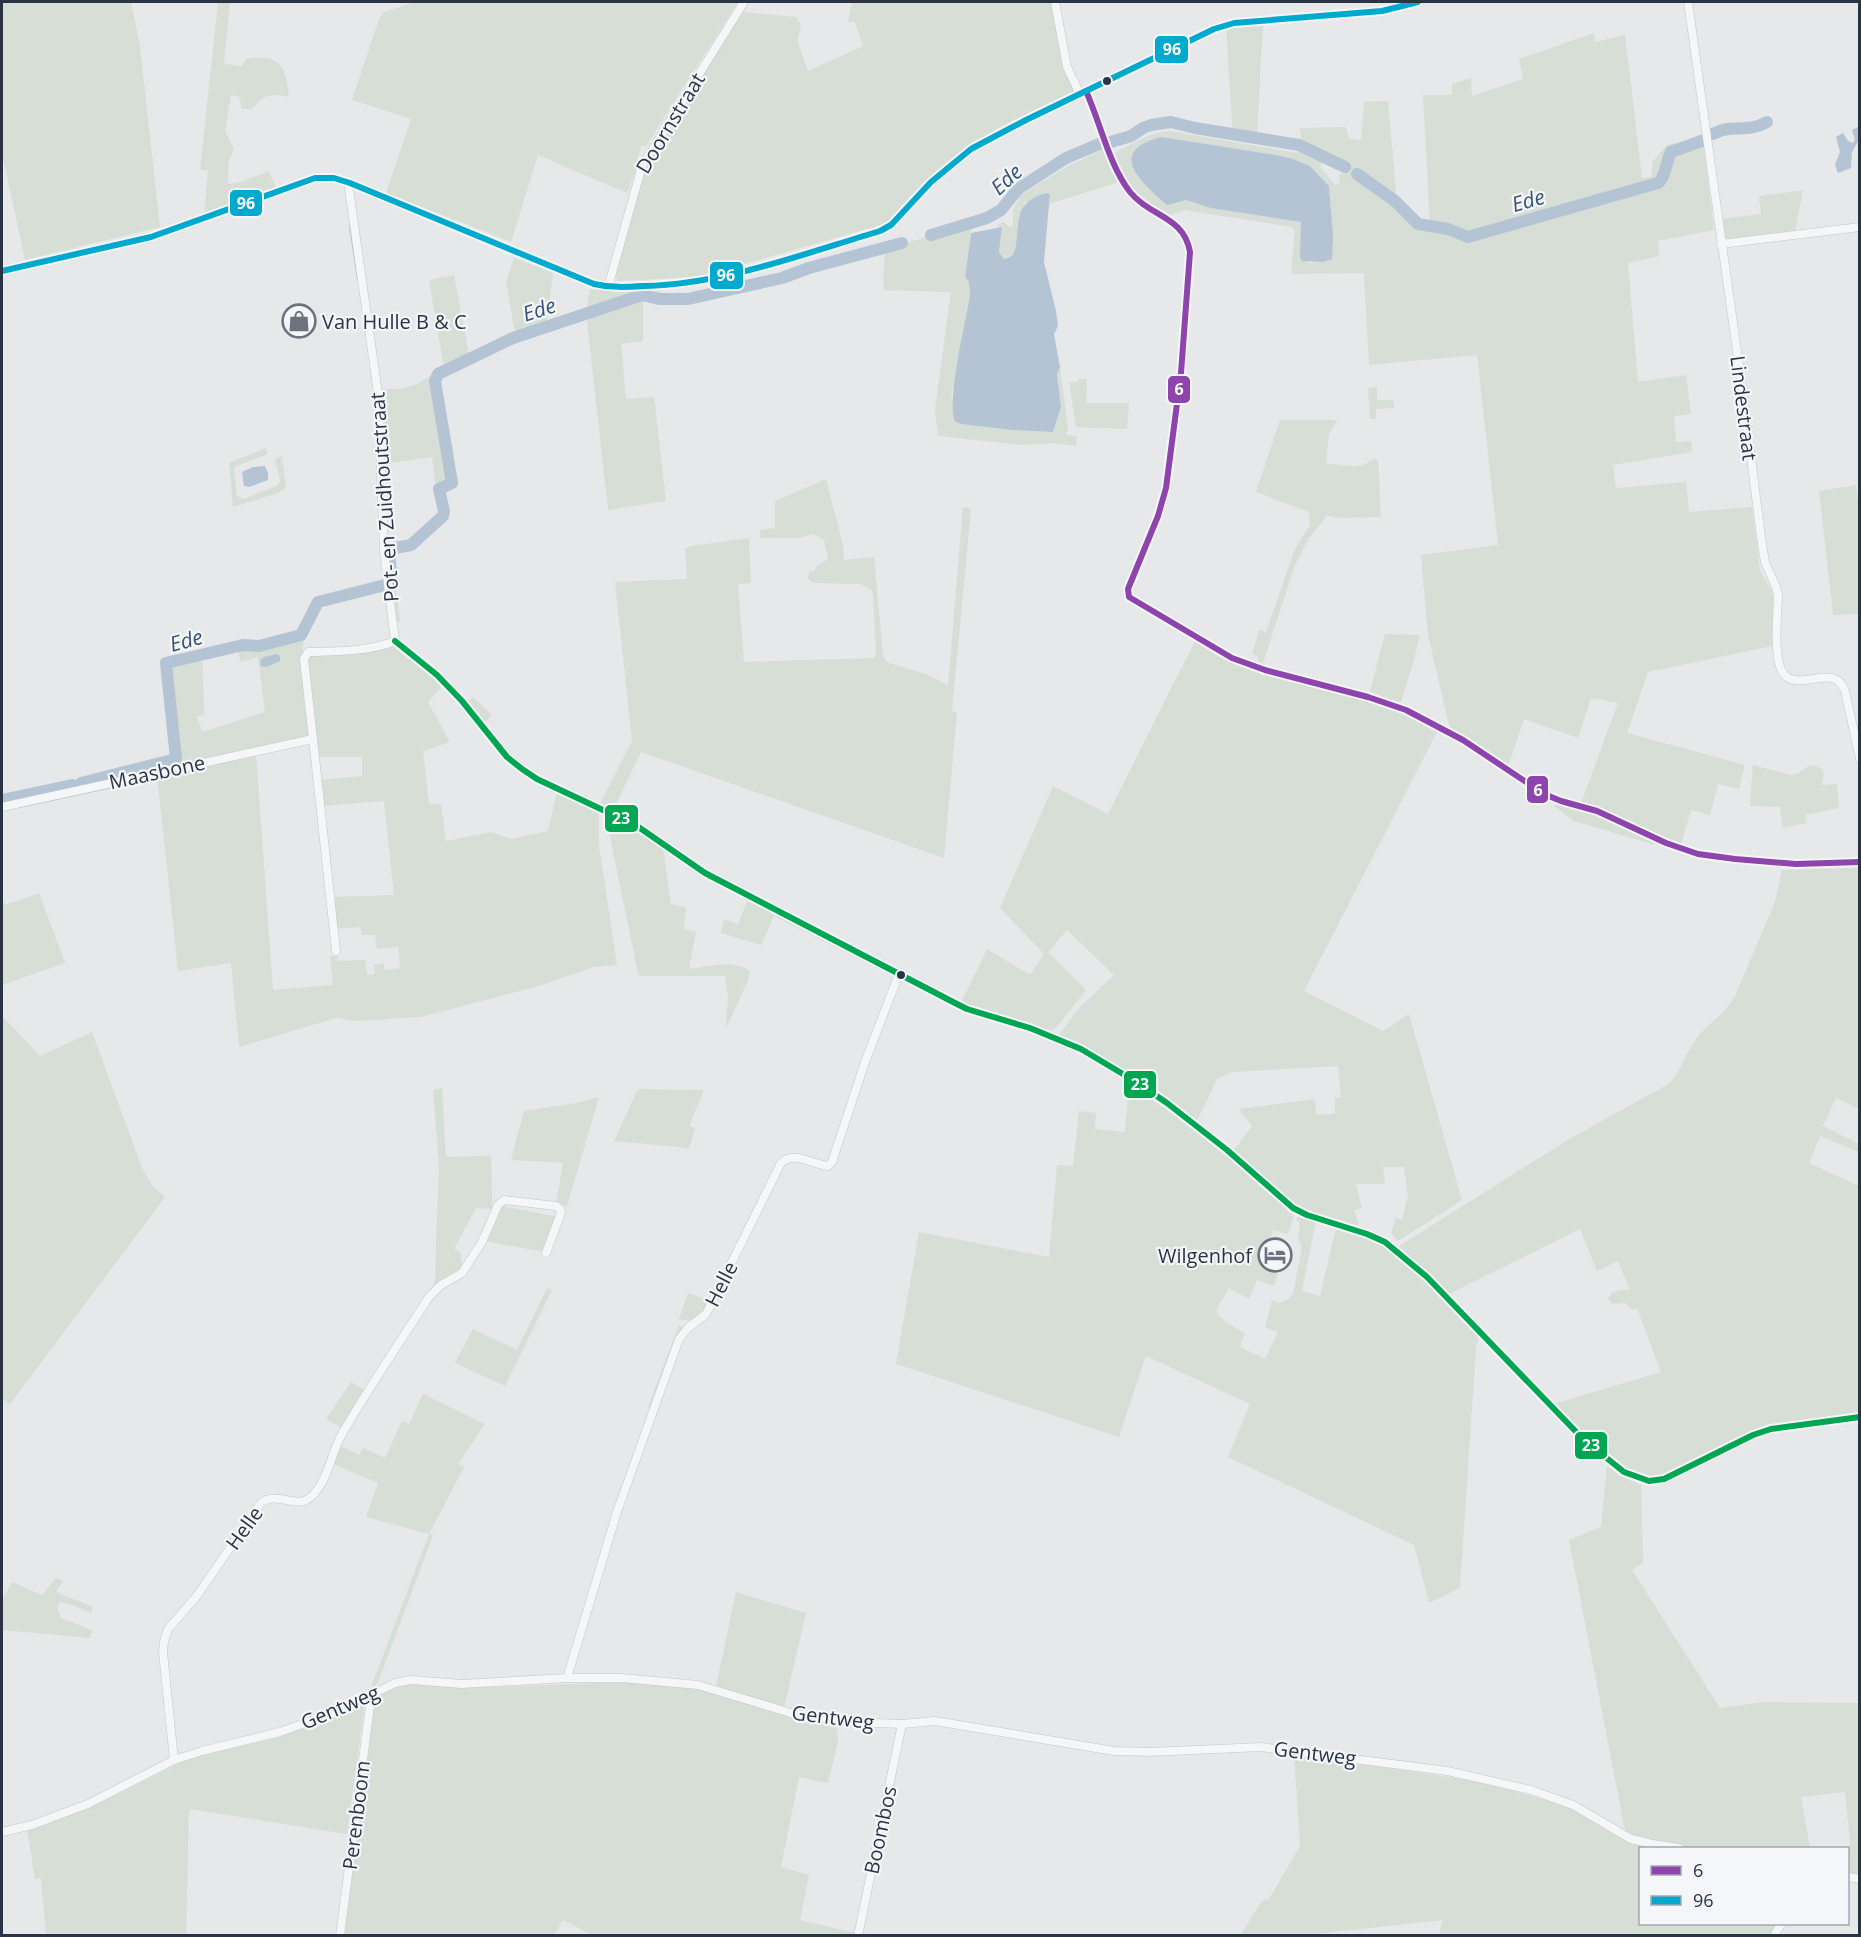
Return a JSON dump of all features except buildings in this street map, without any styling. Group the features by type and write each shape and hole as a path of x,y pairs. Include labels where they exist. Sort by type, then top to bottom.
{"street":[{"name":"Doornstraat","path":"608,287 642,166 744,2"},
{"path":"1055,2 1067,67 1083,92 1128,190 1148,209 1176,224 1186,237 1190,252 1181,373 1169,470 1158,516 1128,590 1129,597 1218,652 1247,664 1368,697 1406,710 1463,740 1544,794 1596,810 1676,847 1711,857 1781,863 1860,862"},
{"path":"2,271 151,237 315,178 334,178 594,285 608,287 675,285 706,281 880,231 891,225 931,182 971,149 1214,29 1234,23 1382,11 1418,2"},
{"name":"Lindestraat","path":"1688,2 1761,537 1765,562 1778,595 1777,653 1779,666 1783,674 1791,679 1827,677 1841,682 1860,759"},
{"name":"Pot- en Zuidhoutstraat","path":"350,183 378,393 384,551 395,642"},
{"path":"1721,244 1860,227"},
{"path":"336,951 304,659 308,652 365,650 395,642 437,675 507,757 537,779 637,826 705,873 968,1009 1030,1028 1081,1049 1167,1103 1227,1150 1293,1208 1307,1215 1367,1234 1394,1248 1438,1288 1583,1439 1610,1463 1638,1478 1649,1481 1664,1479 1753,1435 1771,1429 1860,1417"},
{"name":"Maasbone","path":"2,807 313,739"},
{"name":"Helle","path":"567,1678 616,1512 679,1339 687,1328 706,1314 786,1158 794,1156 828,1166 832,1162 865,1062 899,974"},
{"name":"Helle","path":"174,1760 163,1652 164,1642 173,1624 196,1597 261,1503 272,1498 303,1502 311,1498 325,1478 340,1436 429,1297 441,1285 462,1273 482,1242 498,1205 504,1200 556,1206 560,1209 561,1213 546,1253"},
{"name":"Gentweg","path":"2,1832 32,1825 88,1804 174,1760 280,1732 341,1710 395,1683 411,1680 462,1684 567,1678 622,1678 698,1685 791,1713 846,1722 902,1724 934,1721 1114,1751 1150,1752 1261,1747 1447,1771 1531,1790 1573,1805 1632,1839 1672,1847"},
{"name":"Perenboom","path":"340,1935 370,1706 369,1695"},
{"name":"Boombos","path":"858,1935 902,1724"}],"shaded area":[{"path":"2,2 131,2 140,47 160,227 25,260 2,154"},
{"path":"218,2 230,2 224,64 242,66 246,59 274,60 286,77 289,97 268,96 260,100 252,109 242,109 239,97 231,95 225,131 234,149 229,160 228,184 241,182 269,171 277,190 204,217 208,170 200,170"},
{"path":"415,2 738,2 646,146 641,145 627,193 538,155 511,242 386,193 411,119 352,100 379,19 384,12"},
{"path":"852,2 1051,2 1063,69 1074,91 1005,125 956,155 934,173 889,221 881,225 699,277 617,281 616,275 646,167 743,12 797,17 801,26 797,40 808,71 863,46 855,22 848,22"},
{"path":"1263,25 1257,135 1301,139 1300,128 1346,127 1349,139 1361,140 1364,102 1388,101 1397,204 1420,223 1430,225 1423,95 1452,95 1452,84 1471,78 1472,96 1523,79 1519,59 1594,33 1595,42 1625,35 1642,178 1651,177 1653,161 1667,145 1703,139 1714,230 1658,241 1659,256 1628,263 1638,382 1686,375 1691,414 1674,416 1676,442 1691,441 1692,452 1613,465 1616,488 1686,482 1689,512 1752,507 1760,570 1772,592 1774,612 1772,646 1648,672 1627,733 1745,765 1739,789 1718,784 1710,815 1691,810 1681,844 1581,803 1618,703 1591,698 1578,738 1524,719 1508,767 1450,729 1428,635 1421,555 1498,545 1477,355 1369,365 1364,273 1291,274 1295,230 1292,227 1184,210 1168,216 1149,204 1124,176 1115,155 1116,152 1142,138 1170,131 1298,153 1300,149 1233,138 1226,29","holes":["1252,152 1281,156 1310,166 1329,186 1332,227 1323,262 1308,263 1301,222 1211,208 1186,200 1178,201","1324,159 1345,167 1345,173 1339,174 1340,182 1335,185 1320,167"]},
{"path":"1104,149 1119,182 1049,204 1050,195 1046,193 1024,203 1014,255 1004,259 999,252 1002,229 998,227 998,224 1004,222 1012,227 1013,211 1019,196 1068,166"},
{"path":"1803,190 1795,232 1725,238 1721,219 1761,214 1759,196"},
{"path":"972,224 965,276 969,282 970,295 951,397 962,424 1053,432 1061,407 1057,374 1060,367 1068,427 1066,435 1077,436 1076,446 1054,443 1022,445 938,436 935,409 951,292 883,290 885,249"},
{"path":"514,258 553,273 546,328 516,339 506,282"},
{"path":"454,275 469,355 483,348 485,354 435,378 442,419 446,418 454,454 448,455 453,485 441,492 446,515 410,549 391,552 400,622 396,623 386,546 406,545 438,515 439,511 432,457 383,464 379,389 407,387 444,368 429,280"},
{"path":"590,289 616,292 661,290 660,302 643,298 643,341 621,344 626,399 654,397 666,501 608,510 586,313"},
{"path":"1079,379 1087,379 1086,403 1129,403 1127,429 1076,427 1069,382 1078,382"},
{"path":"1377,387 1377,400 1393,400 1394,408 1376,409 1376,419 1370,419 1368,388"},
{"path":"1280,420 1337,420 1329,434 1326,463 1356,466 1378,459 1381,517 1327,516 1309,538 1295,565 1262,666 1257,664 1258,656 1252,654 1259,630 1266,632 1295,549 1310,525 1309,512 1256,492"},
{"path":"266,448 268,454 236,466 234,469 237,496 244,499 278,485 280,481 275,459 282,456 286,488 278,493 233,507 229,463"},
{"path":"826,479 843,545 844,560 874,557 883,655 886,662 928,675 948,685 963,507 971,509 952,711 957,712 944,858 641,752 613,810 600,804 632,741 615,582 687,579 685,549 691,546 749,538 751,583 738,584 744,662 874,658 876,653 871,589 860,584 813,583 808,578 809,572 814,571 818,565 828,559 824,540 813,534 799,538 760,538 760,530 775,528 775,501"},
{"path":"1856,485 1860,517 1859,614 1833,615 1819,491"},
{"path":"383,584 385,591 325,602 314,611 307,626 303,644 302,665 310,738 174,766 162,662 202,653 204,715 197,716 202,732 265,712 258,657 241,662 235,645 254,644 299,633 310,607 318,599"},
{"path":"1385,634 1420,635 1400,705 1369,695"},
{"path":"1195,641 1217,656 1235,664 1396,710 1438,730 1304,991 1383,1031 1409,1014 1462,1200 1398,1241 1391,1233 1396,1218 1402,1220 1408,1195 1404,1167 1383,1167 1385,1184 1356,1184 1362,1208 1354,1210 1359,1224 1356,1227 1296,1206 1233,1151 1252,1126 1239,1109 1315,1099 1316,1115 1335,1114 1335,1098 1341,1097 1338,1066 1232,1072 1217,1079 1197,1121 1130,1075 1059,1035 1079,1008 1114,975 1067,930 1048,952 1086,990 1056,1028 1049,1031 961,1003 987,949 1030,975 1044,954 1000,908 1053,786 1108,814"},
{"path":"394,646 442,686 428,702 450,742 423,751 429,804 441,804 446,841 491,832 512,839 548,831 557,792 599,811 599,845 617,965 593,967 542,985 421,1017 357,1021 336,1018 239,1047 231,963 178,971 157,775 256,754 273,990 333,985 330,956 337,956 338,961 365,960 367,975 375,974 374,965 384,964 385,970 400,968 398,947 377,949 375,935 362,935 360,927 333,929 331,897 394,895 384,801 321,806 319,780 362,776 362,757 317,757 305,659 310,654 376,651"},
{"path":"473,697 492,715 484,723 466,703"},
{"path":"1753,765 1790,775 1797,774 1810,765 1821,768 1824,773 1822,785 1837,784 1839,808 1805,815 1806,823 1783,828 1780,807 1750,806"},
{"path":"1556,804 1603,817 1657,843 1655,845 1574,821 1554,806"},
{"path":"605,813 632,826 663,848 671,904 686,908 684,929 696,932 689,969 737,965 750,971 747,983 726,1028 728,997 725,976 641,976 638,973"},
{"path":"1859,868 1859,1109 1836,1098 1823,1126 1859,1144 1859,1152 1820,1136 1809,1163 1859,1186 1859,1414 1790,1422 1757,1430 1661,1476 1630,1471 1601,1452 1554,1404 1661,1372 1637,1308 1633,1310 1625,1303 1613,1304 1608,1299 1611,1293 1630,1290 1618,1261 1597,1271 1580,1229 1449,1294 1399,1246 1571,1138 1670,1083 1694,1042 1726,1009 1735,996 1775,902 1782,870"},
{"path":"39,893 65,963 2,985 2,896 4,905"},
{"path":"748,899 771,904 898,969 894,977 774,916 761,945 721,933 724,919 738,924"},
{"path":"2,1016 40,1056 92,1032 142,1168 153,1187 165,1197 10,1404 2,1398"},
{"path":"1129,1083 1230,1159 1289,1208 1287,1211 1294,1216 1288,1234 1273,1230 1262,1267 1278,1274 1274,1286 1257,1280 1249,1299 1229,1288 1216,1310 1224,1321 1245,1333 1240,1347 1265,1359 1278,1332 1265,1327 1272,1300 1279,1303 1287,1300 1293,1294 1302,1247 1298,1239 1300,1223 1296,1219 1301,1215 1316,1221 1302,1291 1320,1296 1336,1228 1378,1241 1389,1249 1424,1279 1479,1337 1476,1348 1460,1588 1429,1603 1414,1545 1228,1457 1250,1404 1146,1356 1119,1437 896,1364 919,1232 1049,1257 1057,1165 1073,1166 1079,1111 1096,1113 1095,1129 1125,1132"},
{"path":"442,1088 446,1157 491,1156 492,1209 476,1208 454,1249 461,1253 461,1262 465,1265 451,1277 433,1286 439,1164 433,1090"},
{"path":"638,1089 704,1090 689,1126 695,1128 689,1148 614,1141"},
{"path":"599,1097 567,1206 556,1204 563,1163 511,1160 524,1111"},
{"path":"503,1206 558,1217 544,1252 485,1241"},
{"path":"547,1288 552,1290 505,1386 455,1363 473,1329 517,1350"},
{"path":"688,1293 711,1301 704,1311 692,1321 679,1319"},
{"path":"679,1325 682,1328 651,1409 648,1407"},
{"path":"351,1382 366,1391 342,1428 326,1419"},
{"path":"423,1394 485,1424 458,1464 464,1467 429,1534 366,1517 378,1483 333,1464 339,1445 359,1455 363,1448 385,1458 402,1421 409,1424"},
{"path":"1607,1466 1620,1476 1641,1485 1643,1563 1632,1570 1720,1708 1765,1702 1859,1703 1859,1874 1849,1873 1850,1841 1845,1792 1801,1797 1810,1847 1682,1847 1644,1839 1625,1831 1569,1540 1601,1527"},
{"path":"429,1534 433,1535 379,1680 375,1688 370,1690"},
{"path":"56,1578 63,1581 56,1592 93,1607 91,1613 60,1602 57,1607 61,1618 92,1630 90,1638 2,1630 2,1600 12,1582 42,1595"},
{"path":"736,1592 806,1613 784,1708 716,1686"},
{"path":"627,1682 697,1688 837,1728 838,1742 828,1783 799,1777 781,1867 809,1875 800,1920 855,1933 854,1935 592,1935 563,1920 554,1935 342,1936 375,1698 385,1690 417,1684 494,1687"},
{"path":"363,1705 364,1709 347,1834 189,1809 186,1935 46,1935 41,1878 35,1879 27,1829 74,1814 188,1759 268,1740 332,1718"},
{"path":"1294,1754 1482,1782 1573,1809 1621,1839 1646,1847 1639,1847 1639,1925 1777,1925 1771,1936 1439,1935 1443,1920 1305,1935 1240,1936 1262,1901 1269,1899 1300,1846"}],"water":[{"path":"1858,127 1859,140 1852,152 1851,168 1838,173 1835,165 1840,152 1836,137 1843,133 1848,141 1853,143 1855,140 1852,130"},
{"path":"1161,137 1281,156 1310,166 1329,186 1333,236 1332,259 1323,262 1302,261 1300,257 1301,222 1211,208 1186,200 1167,205 1139,177 1133,168 1132,159 1135,151 1144,143"},
{"path":"1050,194 1044,262 1056,311 1058,326 1054,334 1060,367 1057,374 1061,407 1053,432 961,424 955,421 953,397 970,295 969,282 965,277 971,233 1002,227 999,252 1004,259 1010,257 1015,250 1018,222 1023,208 1035,197"},
{"path":"265,466 268,480 249,487 244,486 242,472 253,467"},
{"path":"277,654 280,656 280,661 266,667 261,666 260,661 264,657"}],"waterway":[{"name":"Ede","path":"1111,142 1131,136 1151,125 1171,122 1299,145 1345,167"},
{"name":"Ede","path":"1713,134 1726,129 1759,126 1767,122"},
{"name":"Ede","path":"1357,174 1395,201 1418,224 1448,229 1468,237 1658,183 1663,177 1671,152 1704,140"},
{"name":"Ede","path":"931,235 987,218 1001,210 1018,189 1066,158 1104,142"},
{"path":"350,226 358,279"},
{"name":"Ede","path":"392,584 389,549 411,545 443,516 439,489 452,483 435,381 438,374 513,338 642,295 659,299 688,299 782,278 809,268 902,243"},
{"name":"Ede","path":"81,783 176,759 166,663 243,645 259,646 301,635 318,602 385,585"},
{"name":"Ede","path":"2,800 72,785"},
{"path":"19,807 116,786"}],"transit line":[{"name":"96","path":"2,271 151,237 315,178 334,178 594,284 631,287 704,280 793,258 880,231 891,225 931,182 971,149 1214,29 1234,23 1382,11 1418,2"},
{"name":"6","path":"1086,91 1116,169 1130,192 1147,207 1174,224 1187,240 1190,252 1181,373 1166,488 1158,516 1128,589 1129,597 1232,658 1265,670 1368,697 1406,710 1463,740 1544,794 1597,811 1666,843 1698,854 1735,859 1796,864 1860,862"},
{"name":"23","path":"395,641 437,675 462,701 507,757 537,779 637,826 705,873 967,1009 1030,1028 1081,1049 1167,1103 1227,1150 1293,1208 1385,1242 1427,1277 1583,1439 1624,1472 1649,1481 1664,1479 1753,1435 1771,1429 1860,1417"}],"place":[{"name":"Van Hulle B & C","path":"299,321"},
{"name":"Wilgenhof","path":"1275,1255"}]}
